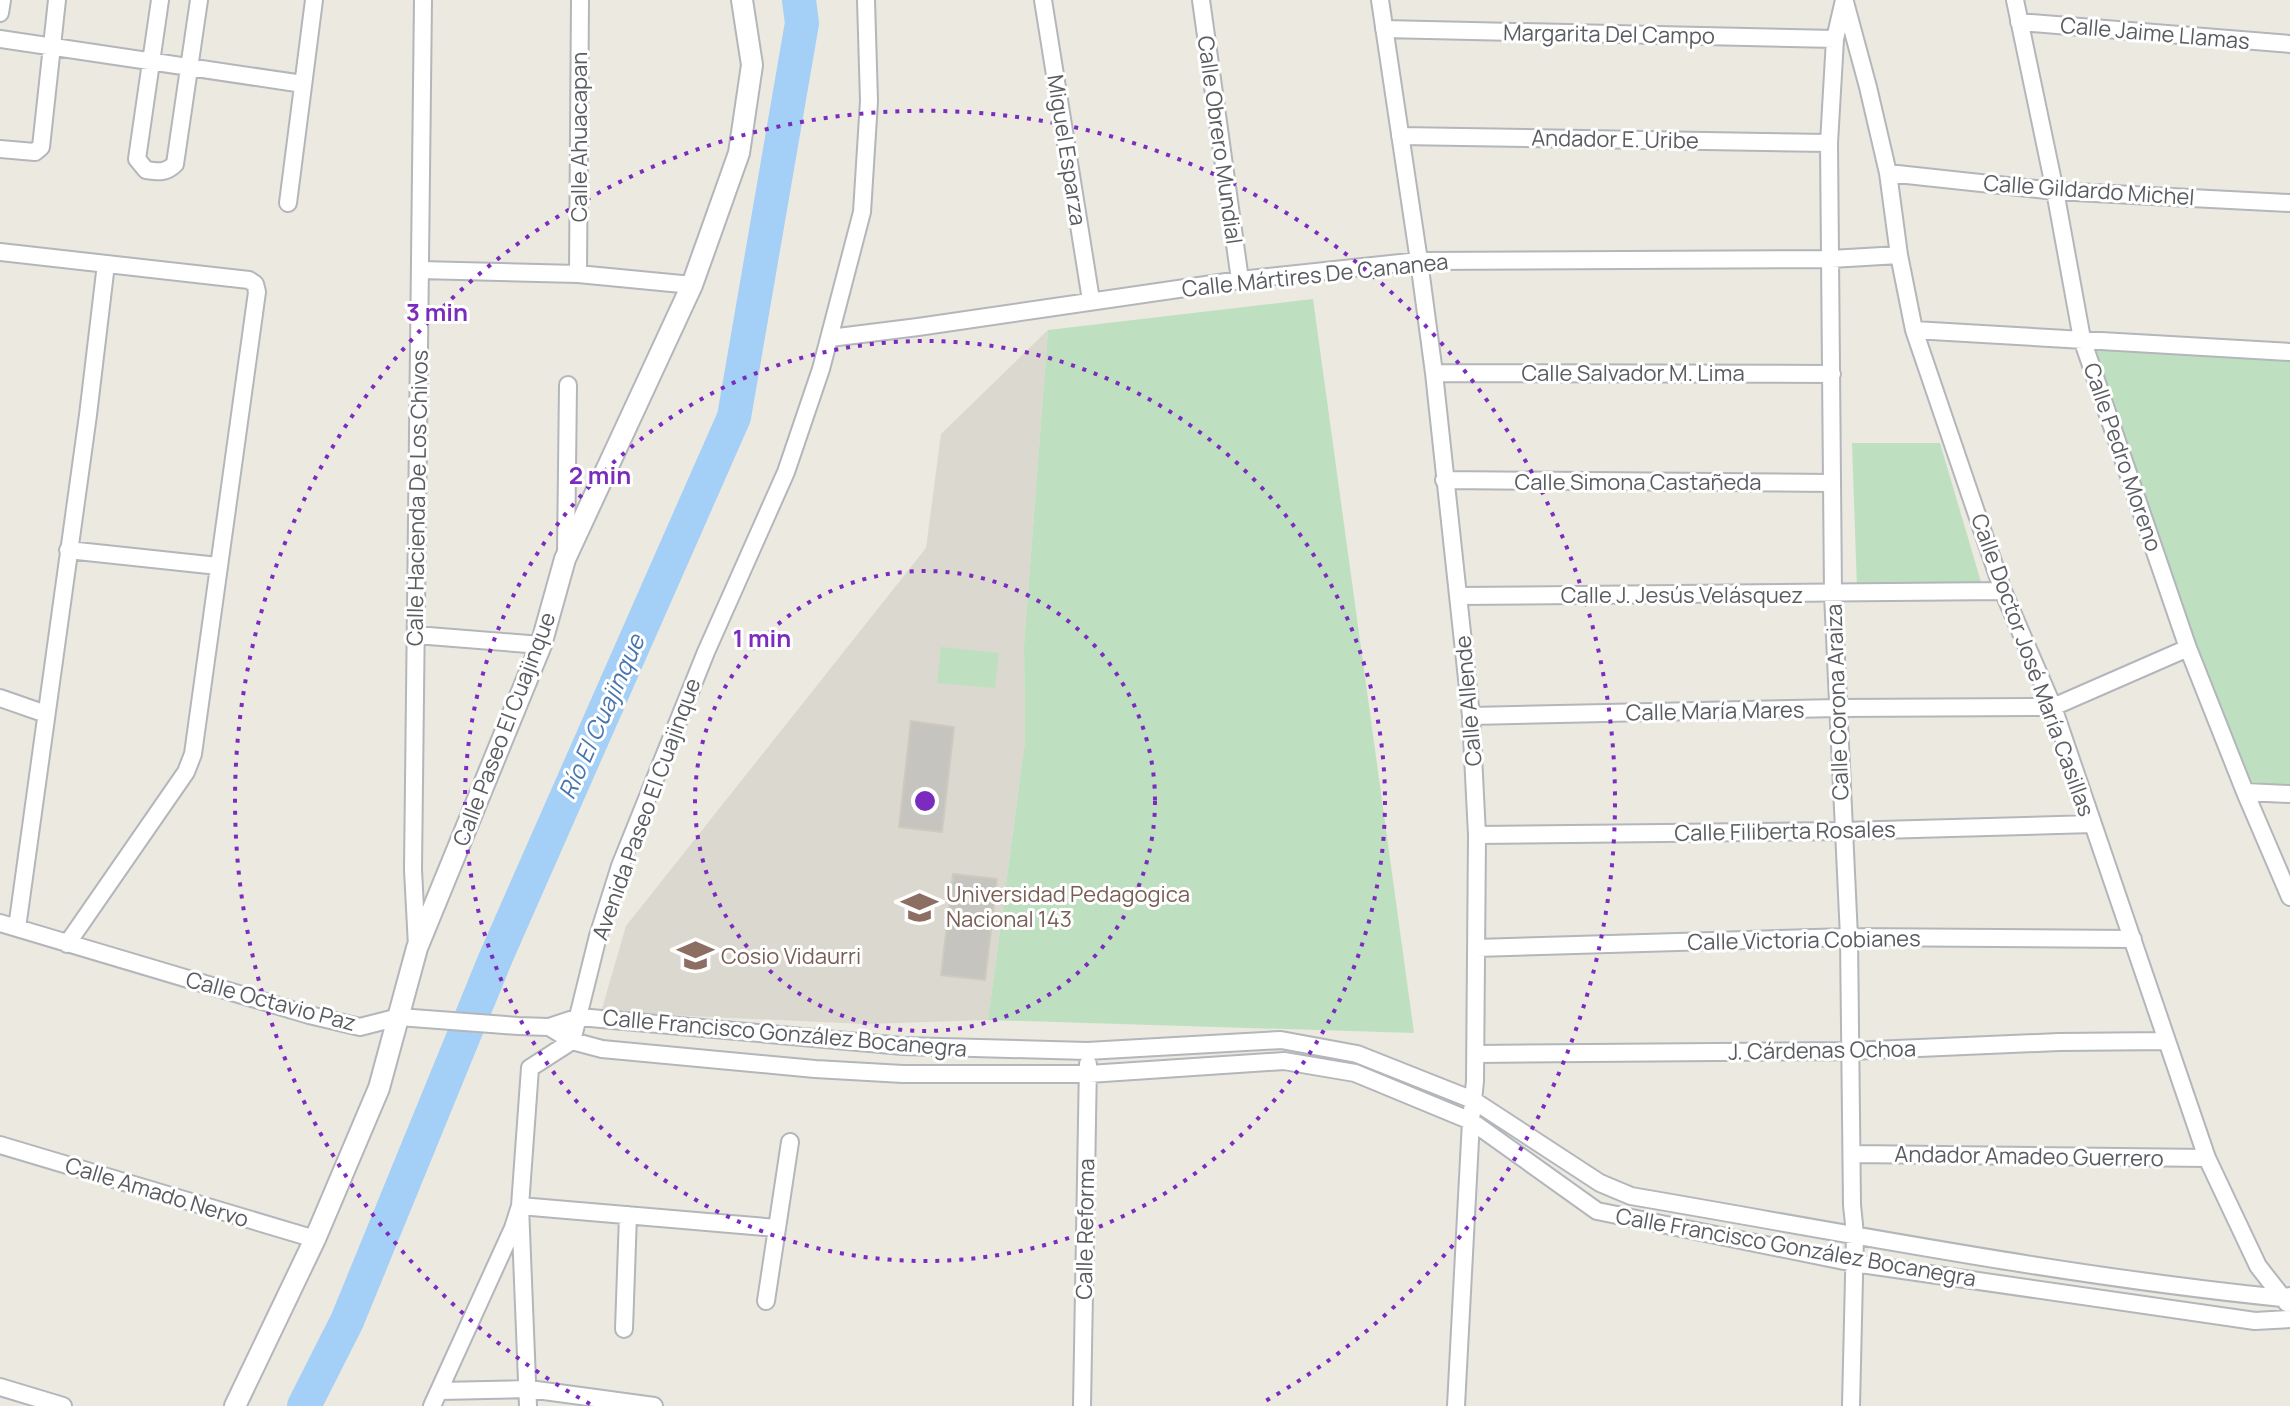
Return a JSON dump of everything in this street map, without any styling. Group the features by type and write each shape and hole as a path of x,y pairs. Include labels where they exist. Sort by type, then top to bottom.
{"street":[{"path":"0,13 2,0"},
{"path":"0,149 35,152 41,147 57,0"},
{"path":"160,0 137,159 146,170 162,172 175,164 199,0"},
{"path":"288,203 314,0"},
{"name":"Calle Hacienda De Los Chivos","path":"417,948 413,870 423,0"},
{"name":"Calle Ahuacapan","path":"578,274 580,0"},
{"name":"Calle Paseo El Cuajinque","path":"235,1406 315,1239 409,1017 417,948 541,645 565,559 692,285 739,153 752,65 742,0"},
{"name":"Avenida Paseo El Cuajinque","path":"572,1041 598,936 620,866 706,652 786,472 830,338 862,212 869,101 866,0"},
{"name":"Miguel Esparza","path":"1043,0 1091,300"},
{"name":"Calle Obrero Mundial","path":"1201,0 1240,280"},
{"name":"Calle Allende","path":"1380,0 1434,373 1471,716 1477,835 1476,1054 1456,1406"},
{"name":"Calle Corona Araiza","path":"1844,0 1835,39 1829,143 1833,594 1849,937 1855,1234 1851,1406"},
{"name":"Calle Doctor José María Casillas","path":"1844,0 1888,173 1899,255 1914,330 2003,591 2053,707 2207,1158 2258,1266 2287,1300"},
{"name":"Calle Pedro Moreno","path":"2015,0 2082,339 2188,648 2290,897"},
{"name":"Calle Jaime Llamas","path":"2019,22 2290,44"},
{"name":"Margarita Del Campo","path":"1384,29 1835,39"},
{"path":"0,39 303,84"},
{"name":"Andador E. Uribe","path":"1400,136 1829,143"},
{"name":"Calle Gildardo Michel","path":"1888,173 2055,191 2290,203"},
{"path":"0,252 249,280 255,284 257,292 193,754 186,772 67,944"},
{"name":"Calle Mártires De Cananea","path":"830,338 1240,280 1419,261 1831,259 1899,255"},
{"path":"17,928 106,264"},
{"path":"420,270 578,274 692,285"},
{"path":"1914,330 2290,352"},
{"name":"Calle Salvador M. Lima","path":"1434,373 1832,374"},
{"path":"565,559 568,385"},
{"name":"Calle Simona Castañeda","path":"1444,480 1832,483"},
{"path":"68,550 218,566"},
{"name":"Calle J. Jesús Velásquez","path":"1458,596 2003,591"},
{"path":"416,635 541,645"},
{"name":"Calle María Mares","path":"1471,716 2053,707 2188,648"},
{"path":"0,698 46,714"},
{"path":"2245,792 2290,794"},
{"name":"Calle Filiberta Rosales","path":"1477,835 1843,831 2093,824"},
{"name":"Calle Octavio Paz","path":"0,923 309,1015 360,1027 409,1017 549,1027 579,1017"},
{"name":"Calle Victoria Cobianes","path":"1476,948 1849,937 2133,939"},
{"name":"Calle Francisco González Bocanegra","path":"579,1017 903,1046 1087,1051 1281,1040 1357,1054 1473,1100 1600,1183 1631,1196 1961,1253 2287,1300"},
{"name":"Calle Octavio Paz","path":"549,1027 572,1041"},
{"path":"529,1398 520,1206 530,1068 572,1041"},
{"name":"Calle Francisco González Bocanegra","path":"572,1041 602,1049 903,1074 1089,1074 1284,1061 1355,1073 1471,1121 1597,1211 1854,1263 2255,1321 2290,1319"},
{"name":"J. Cárdenas Ochoa","path":"1476,1054 1850,1051 2059,1042 2167,1041"},
{"path":"903,1046 903,1074"},
{"name":"Calle Reforma","path":"1082,1406 1087,1051"},
{"path":"766,1301 790,1142"},
{"name":"Calle Amado Nervo","path":"0,1145 315,1239"},
{"name":"Andador Amadeo Guerrero","path":"1852,1154 2207,1158"},
{"path":"520,1206 777,1228"},
{"path":"520,1206 513,1228 436,1398 529,1398 654,1406"},
{"path":"624,1329 628,1215"},
{"path":"0,1387 63,1406"}],"shaded area":[{"path":"1048,330 1024,645 1025,741 988,1020 865,1024 601,1012 626,926 926,548 941,434"}],"green space":[{"path":"1313,299 1414,1033 988,1020 1025,741 1024,645 1048,330"},
{"path":"2082,339 2290,352 2290,794 2245,792"},
{"path":"1852,443 1940,443 1981,582 1857,588"},
{"path":"941,647 999,653 995,688 937,683"}],"building":[{"path":"911,721 954,727 942,832 899,827"},
{"path":"953,874 997,879 985,980 941,975"}],"waterway":[{"name":"Río El Cuajinque","path":"304,1406 347,1321 496,957 734,417 802,23 799,0"}],"place":[{"name":"Universidad Pedagogica Nacional 143","path":"920,907"},
{"name":"Cosio Vidaurri","path":"695,956"}]}
